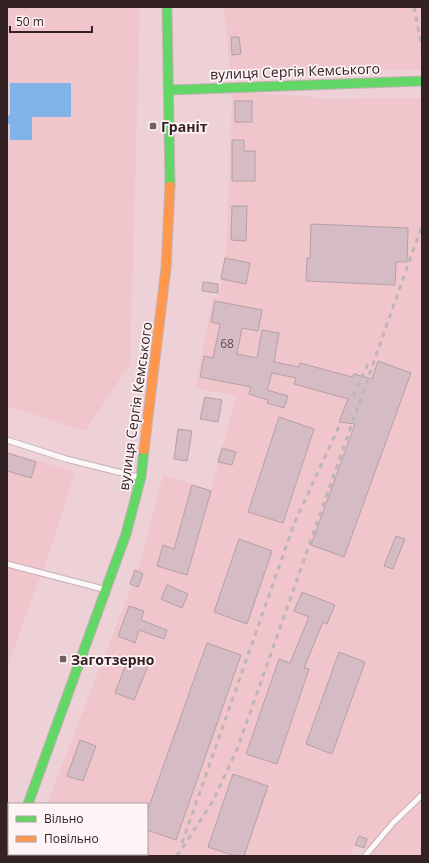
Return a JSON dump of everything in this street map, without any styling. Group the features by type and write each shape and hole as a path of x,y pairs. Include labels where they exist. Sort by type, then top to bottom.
{"main road":[{"name":"вулиця Сергія Кемського","path":"28,803 126,534 141,477 166,268 171,162 167,7"},
{"name":"вулиця Сергія Кемського","path":"169,90 422,81"}],"lane":[{"path":"7,440 66,459 141,477"},
{"path":"7,564 105,590"},
{"path":"365,856 393,823 422,795"}],"shaded area":[{"path":"7,7 140,7 130,365 85,431 7,406"},
{"path":"224,7 422,7 422,70 230,69"},
{"path":"232,92 314,97 318,99 422,98 422,856 373,856 375,851 355,845 349,856 122,856 118,855 148,855 148,803 47,803 140,564 163,475 211,490 236,396 195,388 213,297 218,298 226,251"},
{"path":"7,451 75,472 52,545 7,667"}],"water":[{"path":"10,83 71,83 71,117 32,117 32,140 10,140 10,124 7,124 7,116 10,115"}],"building":[{"path":"231,37 239,37 241,54 232,55"},
{"path":"235,101 252,101 252,122 235,122"},
{"path":"232,140 244,140 244,151 255,151 255,181 232,181"},
{"path":"232,206 247,206 246,241 231,240"},
{"path":"311,224 408,228 407,262 396,262 395,285 306,281 307,258 310,258"},
{"path":"225,258 250,263 246,284 221,279"},
{"path":"203,282 218,284 218,293 202,291"},
{"path":"215,301 262,310 258,331 242,328 237,354 257,358 262,330 279,333 274,362 299,367 300,363 352,377 354,374 372,379 378,361 411,373 344,557 311,545 355,424 339,422 348,399 294,384 296,378 272,373 267,390 288,396 284,408 267,403 268,400 249,394 251,387 200,377 204,356 213,358 220,324 211,322"},
{"path":"205,397 222,400 218,422 200,419"},
{"path":"279,417 314,429 283,523 248,512"},
{"path":"178,429 192,431 187,461 174,459"},
{"path":"222,448 236,452 232,465 218,462"},
{"path":"7,453 36,462 31,478 7,471"},
{"path":"192,485 211,491 187,575 157,566 163,545 174,549"},
{"path":"396,536 405,539 393,569 384,566"},
{"path":"239,539 272,551 247,624 214,612"},
{"path":"135,570 143,574 138,587 130,584"},
{"path":"167,585 188,594 182,608 161,599"},
{"path":"302,592 335,605 327,624 323,622 304,668 309,669 277,764 246,754 279,659 290,663 309,617 294,611"},
{"path":"129,606 144,611 141,620 167,630 164,639 139,630 135,643 118,636"},
{"path":"207,643 241,655 176,840 148,830 148,809"},
{"path":"339,652 365,662 332,754 306,744"},
{"path":"128,658 148,666 134,700 115,693"},
{"path":"80,740 96,746 83,781 67,776"},
{"path":"233,774 268,786 244,856 235,856 208,847"},
{"path":"359,836 367,839 364,848 355,845"}],"railway":[{"path":"414,7 422,49"},
{"path":"177,856 213,801 238,747 422,225"},
{"path":"353,396 368,364"},
{"path":"182,843 294,524 341,422"}],"traffic: fast":[{"path":"167,7 170,186"},
{"path":"169,90 422,81"},
{"path":"28,803 126,534 141,477 144,450"}],"traffic: slow":[{"path":"144,450 166,268 170,186"}],"place":[{"name":"Граніт","path":"153,126"},
{"name":"Заготзерно","path":"63,659"}]}
